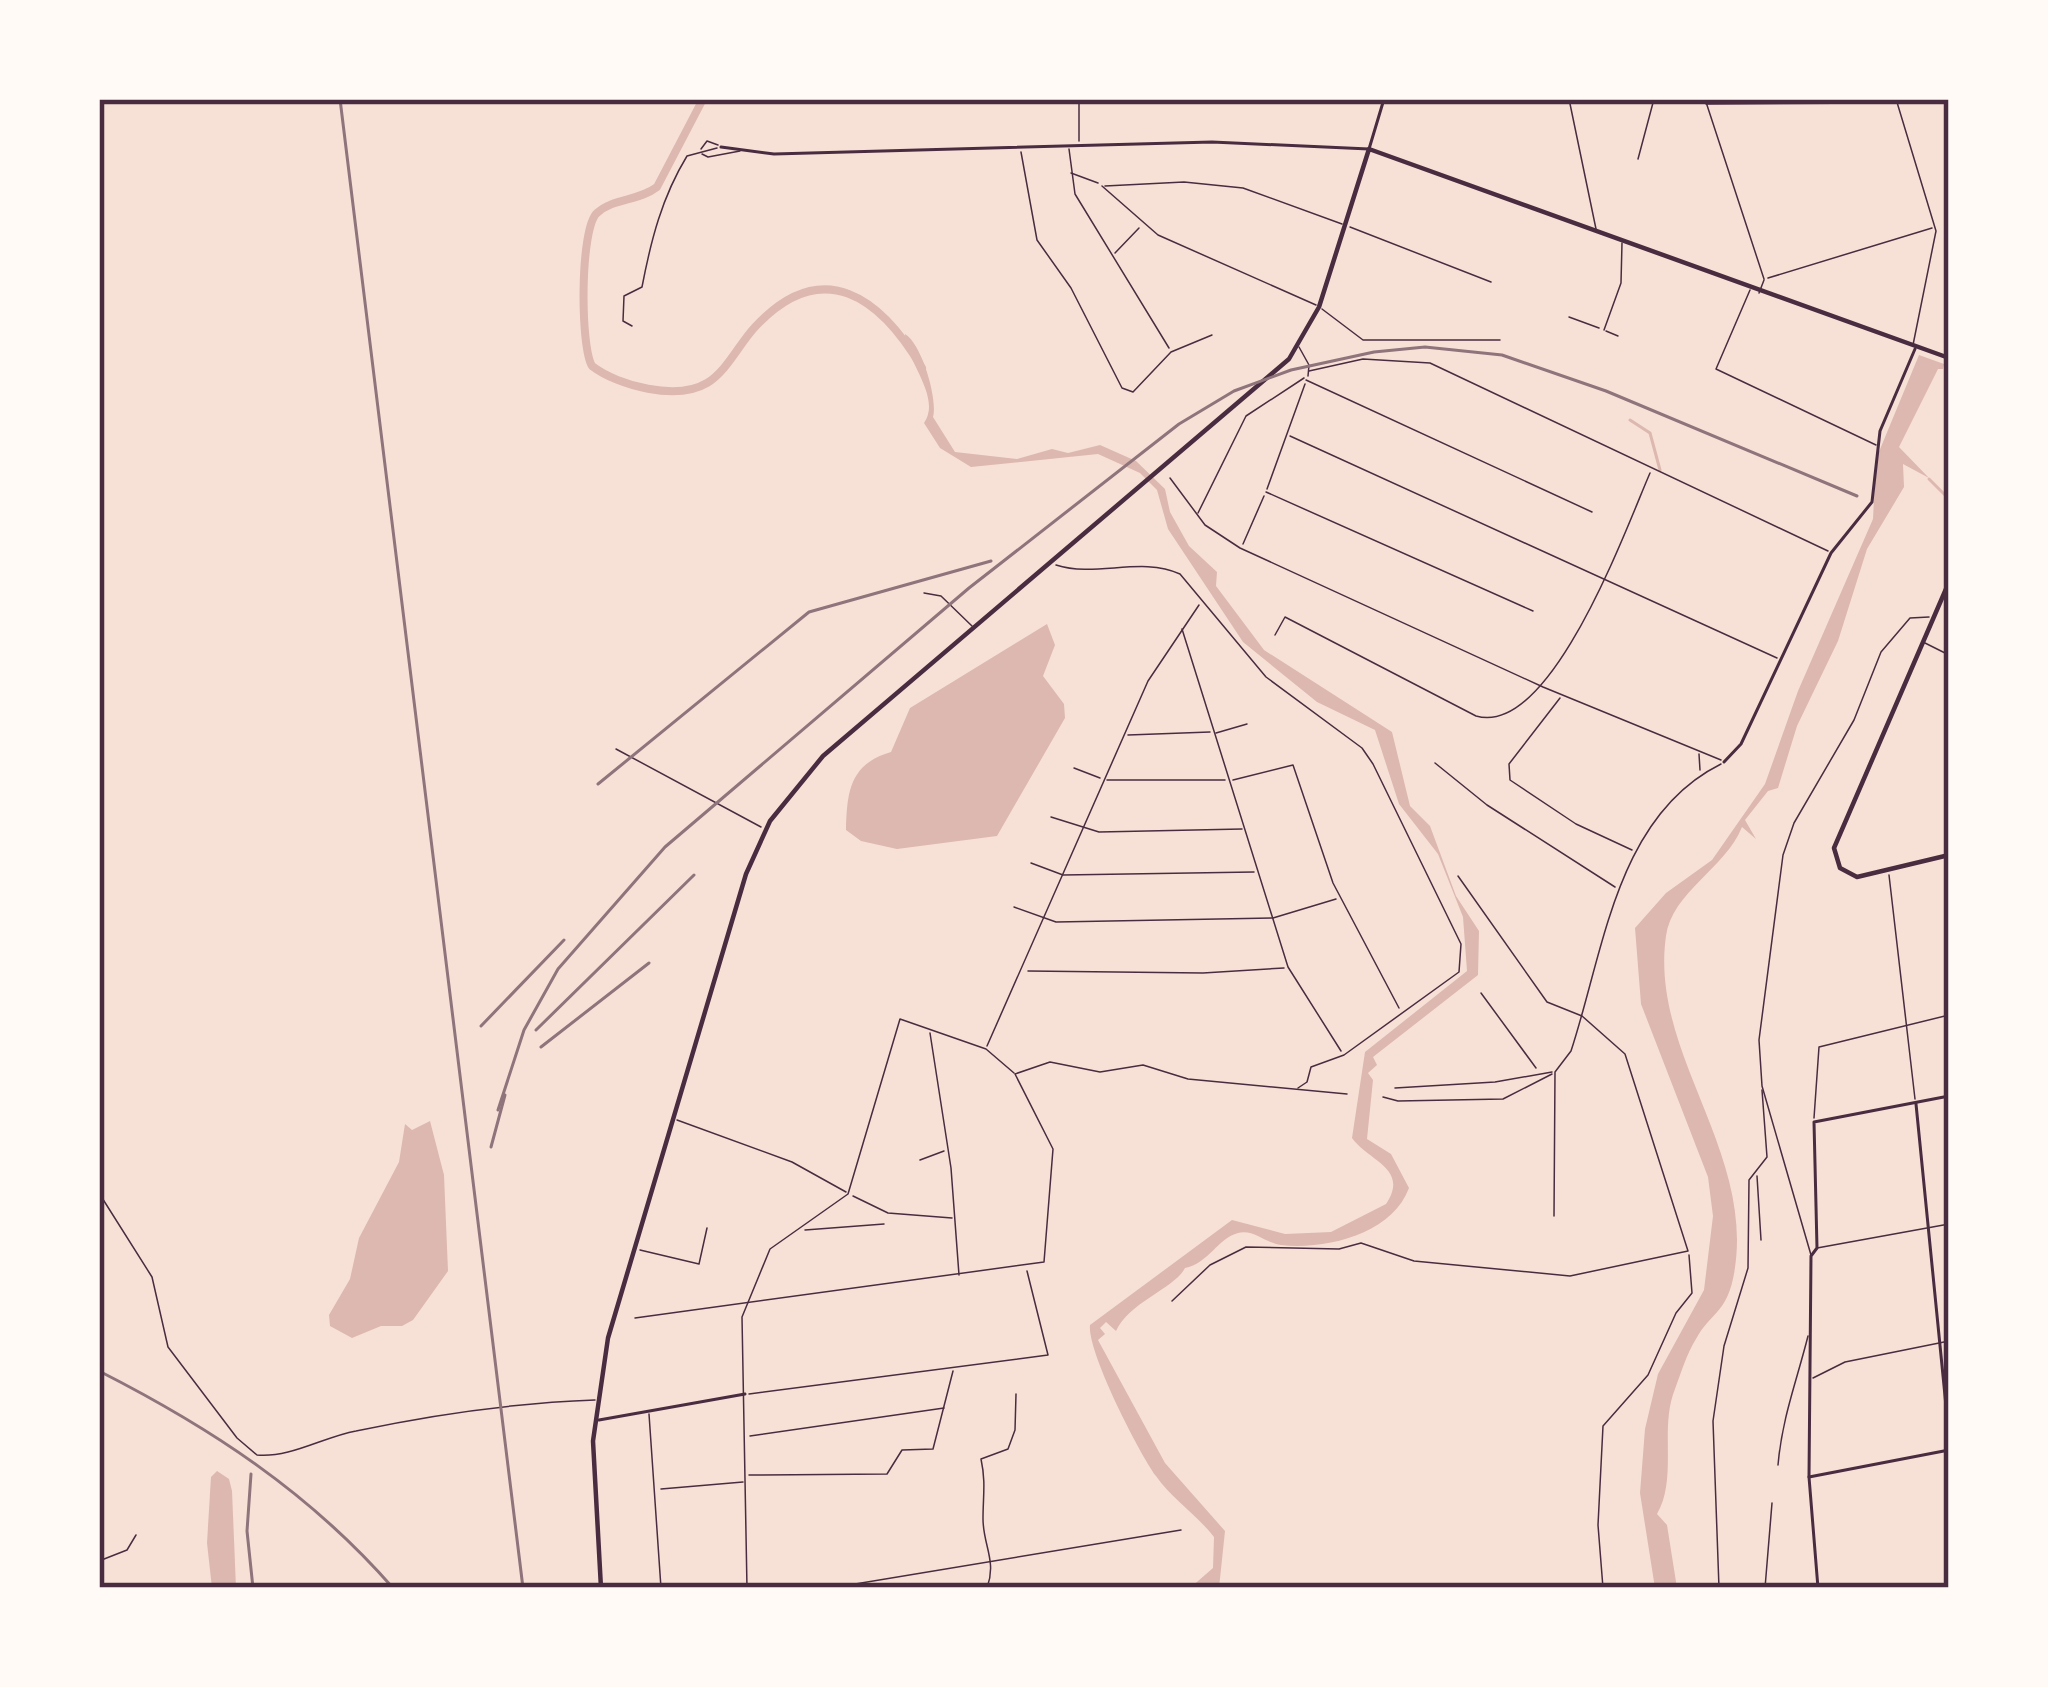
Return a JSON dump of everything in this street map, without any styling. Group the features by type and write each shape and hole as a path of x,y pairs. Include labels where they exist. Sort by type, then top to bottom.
{"main road":[{"path":"601,1588 596,1400 701,1016 765,829 808,770 1299,347 1319,307 1369,149 1949,358"},
{"path":"1949,582 1835,843 1837,863 1847,874 1863,877 1949,855"}],"street":[{"path":"1079,99 1079,145"},
{"path":"701,150 707,158 741,151 1069,145 1292,142 1369,149 1384,99"},
{"path":"1569,99 1595,212 1594,232"},
{"path":"1638,159 1654,99"},
{"path":"1383,1097 1398,1101 1503,1099 1540,1085 1556,1072 1570,1051 1618,890 1636,852 1675,793 1724,762 1742,744 1831,553 1872,502 1876,446 1917,347 1935,227 1897,101 1706,101 1764,279 1759,293"},
{"path":"701,150 707,141 741,151"},
{"path":"1069,145 1075,194 1172,352"},
{"path":"1021,146 1037,240 1130,392 1172,352 1213,334"},
{"path":"632,326 623,321 624,296 642,287 656,224 674,176 687,156 721,147"},
{"path":"1071,173 1102,185 1184,182 1243,188 1491,283"},
{"path":"1102,185 1140,224 1319,307 1363,340 1500,340"},
{"path":"1112,255 1140,224"},
{"path":"1764,279 1935,227"},
{"path":"1604,330 1621,283 1622,243"},
{"path":"1750,290 1716,369 1876,446"},
{"path":"1569,316 1618,335"},
{"path":"1241,548 1290,436 1308,376 1299,347"},
{"path":"1197,514 1246,416 1308,376 1363,359 1418,359 1831,553"},
{"path":"1308,376 1592,512"},
{"path":"1290,436 1780,660"},
{"path":"1275,635 1285,617 1484,718 1518,709 1544,687 1603,579 1652,470"},
{"path":"1170,478 1215,534 1241,548 1562,695 1724,762"},
{"path":"1266,492 1532,610"},
{"path":"1053,563 1072,570 1168,569 1180,574 1266,677 1362,748 1461,944 1459,972 1343,1054 1312,1067 1307,1082 1297,1088"},
{"path":"924,593 943,598 975,629"},
{"path":"986,1049 1124,735 1181,628 1201,602"},
{"path":"1719,1588 1713,1421 1724,1346 1748,1268 1749,1180 1768,1150 1759,1040 1789,838 1854,720 1888,641 1910,618 1932,619"},
{"path":"1181,628 1288,967 1343,1054"},
{"path":"1922,642 1949,655"},
{"path":"1562,695 1505,770 1529,796 1636,852"},
{"path":"1124,735 1214,731 1247,724"},
{"path":"616,749 765,829"},
{"path":"1698,750 1699,774"},
{"path":"1435,763 1487,805 1618,890"},
{"path":"1074,769 1104,780 1185,784 1229,780 1293,765 1340,898 1400,1010"},
{"path":"1051,817 1082,830 1244,829"},
{"path":"1031,863 1064,874 1257,872"},
{"path":"1888,870 1949,1436"},
{"path":"1458,876 1546,1002 1582,1016 1625,1054 1695,1279 1648,1375 1604,1426 1599,1446 1603,1588"},
{"path":"1014,908 1046,921 1273,918 1340,898"},
{"path":"1024,970 1184,974 1288,967"},
{"path":"1480,992 1538,1071"},
{"path":"1811,1256 1817,1248 1815,1053 1822,1045 1949,1015"},
{"path":"634,1318 689,1306 721,1309 753,1299 1026,1268 1047,1257 1053,1149 1015,1074 986,1049 900,1019 848,1193 770,1250 753,1299 740,1331 747,1588"},
{"path":"930,1029 959,1276"},
{"path":"1015,1074 1050,1062 1100,1072 1143,1065 1188,1079 1347,1094"},
{"path":"1395,1088 1495,1082 1538,1071 1556,1072"},
{"path":"1554,1216 1556,1072"},
{"path":"1762,1086 1811,1256 1809,1477 1819,1588"},
{"path":"1814,1122 1949,1096"},
{"path":"672,1119 792,1162 888,1213 952,1218"},
{"path":"920,1160 947,1150"},
{"path":"1756,1172 1761,1240"},
{"path":"99,1193 152,1276 168,1347 237,1438 262,1456 443,1413 596,1400"},
{"path":"802,1231 884,1224"},
{"path":"1817,1248 1949,1224"},
{"path":"634,1249 699,1264 707,1228"},
{"path":"1172,1301 1210,1265 1246,1247 1339,1249 1361,1243 1414,1261 1570,1276 1688,1251"},
{"path":"594,1420 745,1394 1048,1355 1026,1268"},
{"path":"1778,1465 1786,1400 1813,1327"},
{"path":"1813,1378 1824,1371 1949,1341"},
{"path":"746,1474 875,1478 887,1474 902,1450 933,1449 953,1367"},
{"path":"987,1588 992,1561 982,1518 988,1492 981,1459 1008,1448 1017,1421 1016,1394"},
{"path":"746,1436 945,1408"},
{"path":"649,1414 661,1588"},
{"path":"1809,1477 1949,1450"},
{"path":"657,1489 746,1482"},
{"path":"1765,1588 1772,1503"},
{"path":"832,1588 1181,1530"},
{"path":"99,1562 127,1550 136,1535"}],"shaded area":[{"path":"905,334 927,373 933,417 955,452 1017,459 1052,449 1068,453 1100,445 1136,461 1165,489 1170,512 1189,546 1217,572 1216,586 1264,650 1392,732 1410,806 1430,826 1456,896 1479,931 1478,975 1373,1057 1377,1065 1368,1073 1373,1080 1367,1139 1391,1154 1409,1188 1388,1217 1356,1236 1318,1245 1281,1245 1238,1233 1185,1268 1131,1312 1116,1331 1106,1322 1100,1328 1105,1334 1098,1340 1165,1463 1225,1531 1219,1588 1190,1588 1213,1568 1214,1537 1148,1463 1105,1378 1090,1325 1232,1220 1285,1234 1331,1232 1386,1204 1392,1192 1390,1173 1352,1138 1365,1052 1467,971 1463,917 1438,854 1399,804 1375,730 1317,702 1243,642 1168,529 1157,490 1140,473 1098,454 971,467 940,448 924,423 929,402"},
{"path":"1919,355 1944,364 1943,369 1938,369 1899,447 1929,478 1903,464 1904,487 1867,549 1838,641 1797,726 1778,788 1768,791 1745,820 1756,839 1742,827 1724,856 1678,906 1666,936 1665,980 1673,1022 1719,1147 1737,1233 1730,1291 1693,1345 1670,1404 1666,1485 1657,1514 1667,1525 1677,1588 1655,1588 1640,1493 1645,1429 1658,1374 1704,1290 1713,1216 1708,1177 1641,1004 1635,928 1666,893 1712,860 1765,784 1798,691 1873,519 1876,459"},
{"path":"1047,624 1055,645 1043,676 1064,704 1065,718 997,836 897,849 861,841 846,830 854,781 867,764 891,752 910,708"},
{"path":"430,1121 444,1175 448,1271 413,1320 352,1338 330,1326 329,1315 350,1279 359,1238 399,1162 405,1124 412,1130"},
{"path":"217,1471 229,1479 232,1491 236,1588 212,1588 207,1543 211,1477"}],"waterway":[{"path":"703,99 657,187 603,208 591,223 584,288 585,336 592,366 648,389 695,388 721,372 755,327 780,305 804,293 827,289 869,305 906,343 922,368"},
{"path":"1630,420 1650,433 1660,470"},
{"path":"1929,479 1949,499"}],"railway":[{"path":"340,99 523,1588"},
{"path":"498,1110 524,1030 558,969 665,847 969,588 1179,424 1234,391 1291,370 1374,352 1425,347 1502,355 1606,391 1857,496"},
{"path":"598,784 809,612 991,561"},
{"path":"536,1030 694,875"},
{"path":"481,1026 564,940"},
{"path":"541,1047 649,963"},
{"path":"491,1147 505,1095"},
{"path":"99,1371 219,1439 293,1492 393,1588"},
{"path":"251,1474 247,1531 253,1588"}]}
